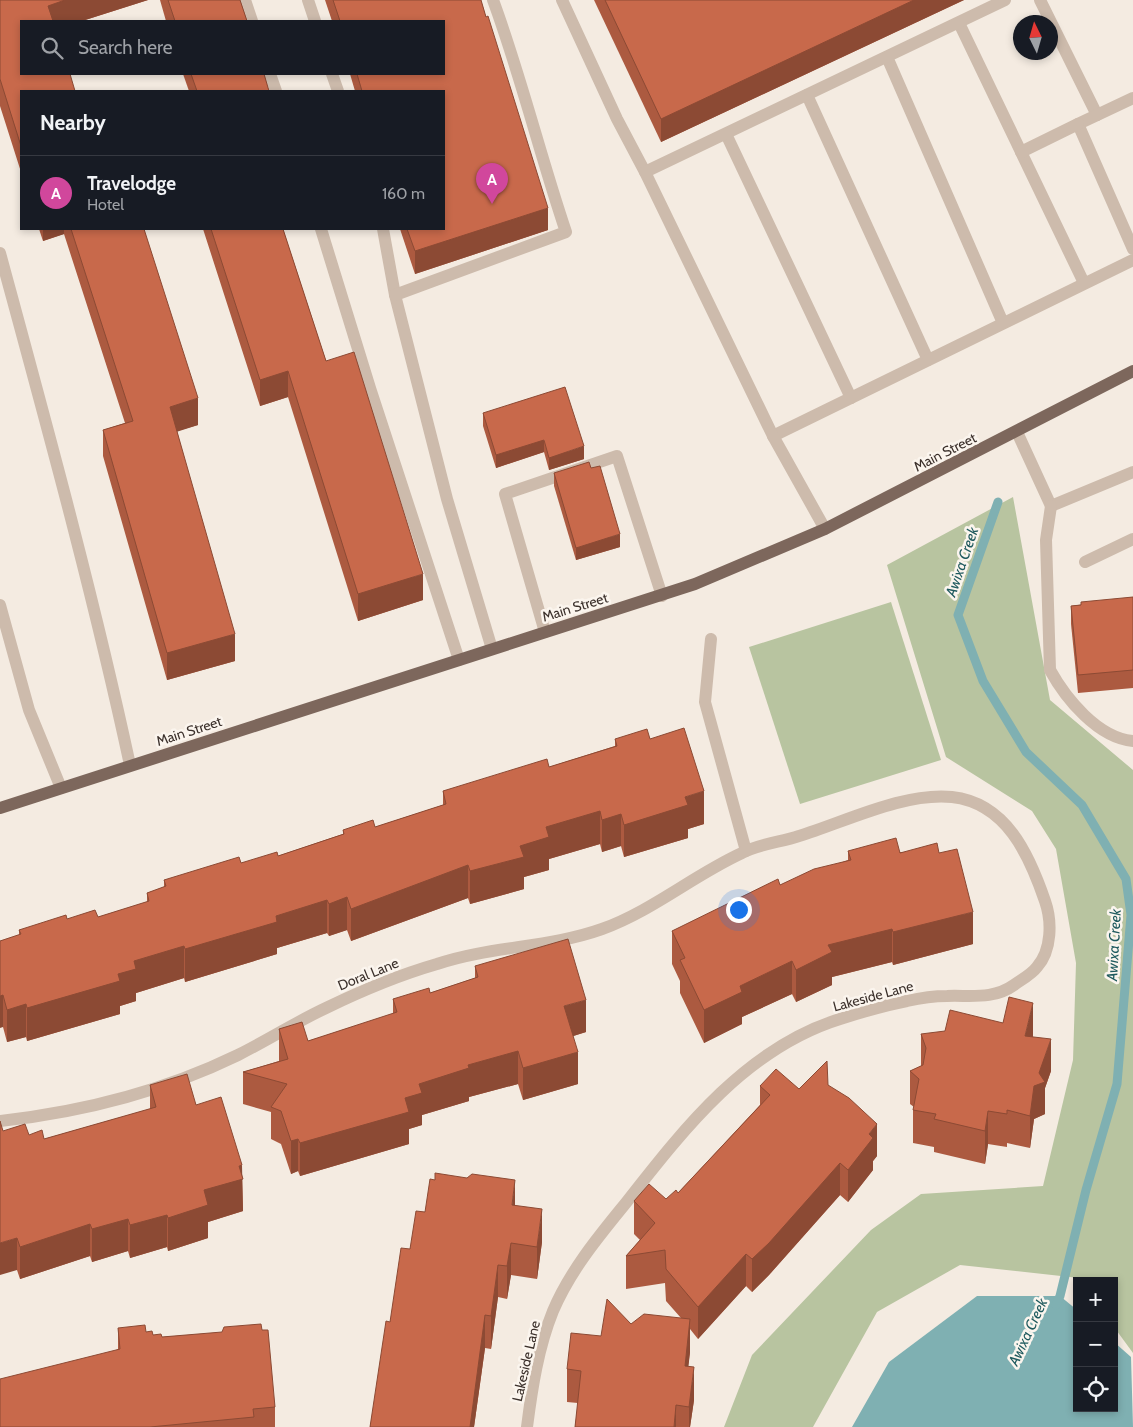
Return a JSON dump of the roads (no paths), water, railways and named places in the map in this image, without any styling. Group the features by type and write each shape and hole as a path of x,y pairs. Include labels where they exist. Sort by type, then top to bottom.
{"main road":[{"name":"Main Street","path":"0,808 662,596 825,529 1133,371"}],"street":[{"path":"245,0 252,20"},
{"path":"308,0 315,20"},
{"path":"394,295 566,232 550,186 512,51 493,0"},
{"path":"562,0 617,119 645,172 774,436 825,529"},
{"path":"645,172 1005,0"},
{"path":"1040,0 1097,115"},
{"path":"959,22 1084,283"},
{"path":"887,57 1003,323"},
{"path":"270,75 276,90"},
{"path":"332,75 338,90"},
{"path":"807,95 928,360"},
{"path":"1021,152 1133,98"},
{"path":"1078,124 1133,249"},
{"path":"726,134 851,398"},
{"path":"321,230 370,388 460,660"},
{"path":"383,230 394,295 447,499 492,649"},
{"path":"0,253 60,471 113,684 130,765"},
{"path":"774,436 1133,260"},
{"path":"1017,432 1052,506 1046,540 1050,670 1059,685 1085,717 1123,740 1133,740"},
{"path":"545,632 505,494 617,456 662,596"},
{"path":"1052,506 1133,472"},
{"path":"1085,562 1133,539"},
{"path":"0,605 29,710 61,788"},
{"path":"711,639 705,702 746,851"},
{"name":"Lakeside Lane","path":"527,1427 542,1347 554,1309 576,1269 684,1128 719,1093 755,1064 790,1042 834,1021 903,1001 942,996 986,996 1008,990 1039,966 1047,947 1051,924 1046,904 1029,861 1009,826 987,806 954,797 917,797 793,838 746,851"},
{"name":"Doral Lane","path":"0,1121 38,1117 91,1106 162,1087 236,1056 325,1008 441,962 602,929 646,907 746,851"}],"water":[{"path":"977,1296 1060,1296 1073,1307 1073,1412 1118,1412 1118,1346 1131,1357 1133,1427 852,1427 889,1362"}],"waterway":[{"name":"Awixa Creek","path":"998,502 958,615 983,681 1026,752 1082,805 1126,879 1131,915 1117,1084 1086,1190 1060,1296 1056,1305"}],"place":[{"name":"Travelodge","path":"492,204"}]}
